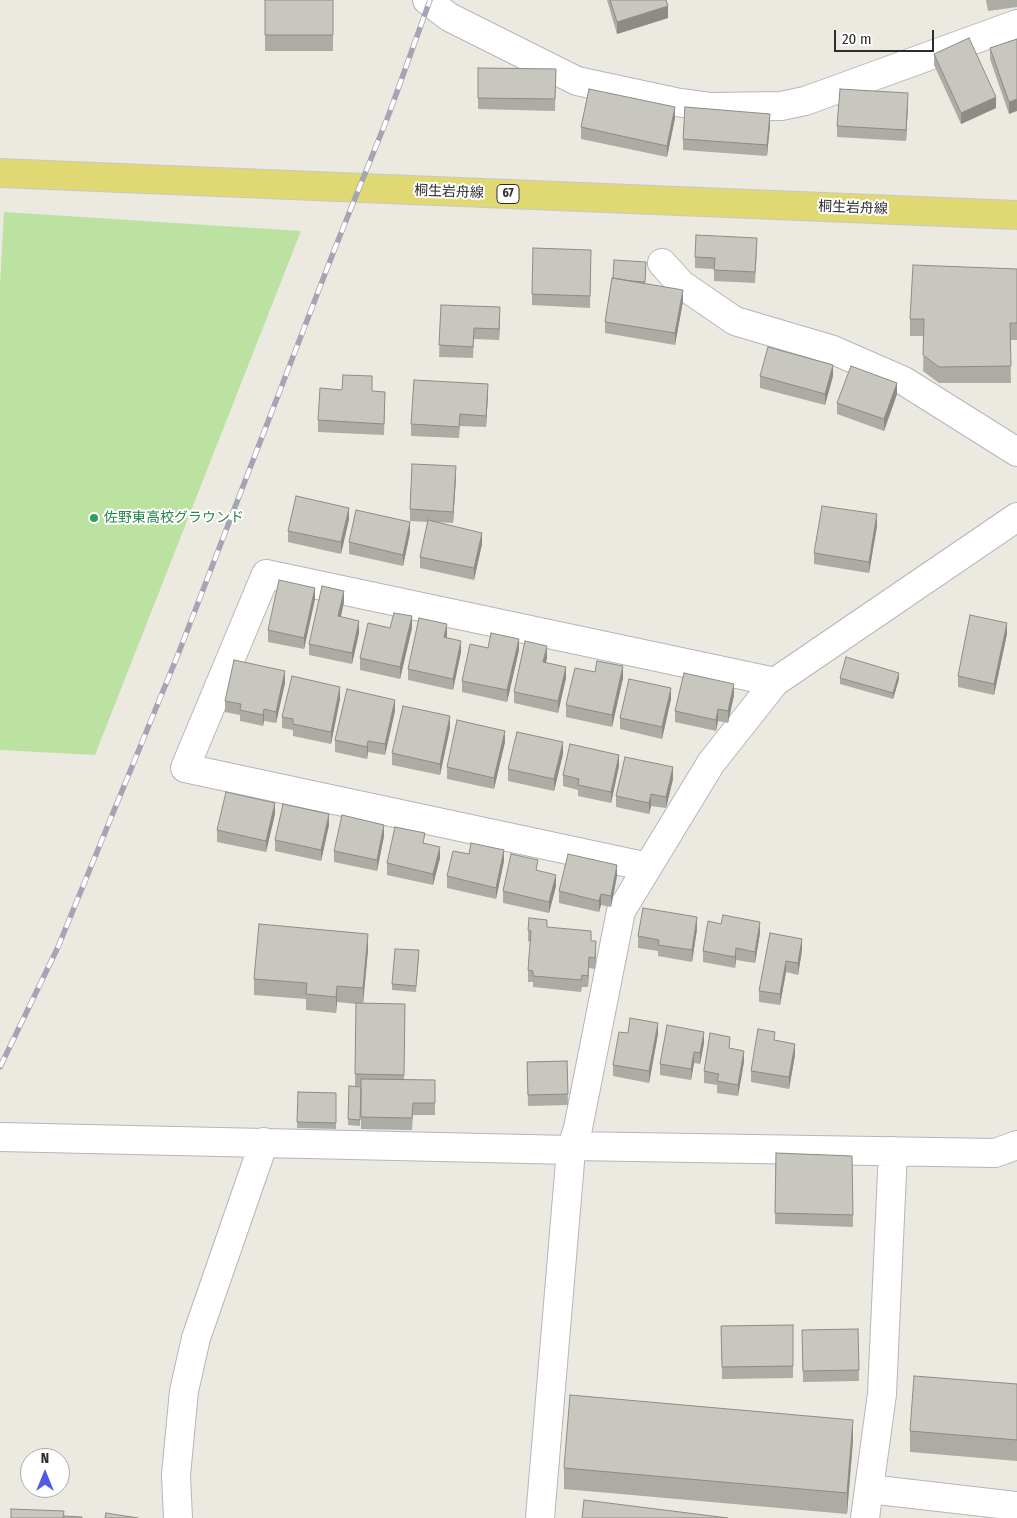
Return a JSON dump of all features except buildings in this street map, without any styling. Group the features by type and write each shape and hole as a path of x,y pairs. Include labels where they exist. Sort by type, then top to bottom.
{"main road":[{"name":"桐生岩舟線","path":"0,173 1017,215"}],"street":[{"path":"427,0 449,17 577,81 674,102 711,107 781,106 805,101 1017,24"},
{"path":"662,264 681,284 735,321 833,350 904,380 1017,452"},
{"path":"540,1518 572,1148 578,1128 621,911 711,763 775,682 1017,517"},
{"path":"648,868 185,768 266,574 775,682"},
{"path":"0,1137 572,1148 1010,1151"},
{"path":"178,1518 176,1475 184,1391 196,1338 264,1142"},
{"path":"865,1518 882,1394 893,1151"},
{"path":"869,1488 1017,1506"}],"green space":[{"name":"佐野東高校グラウンド","path":"4,212 301,231 95,755 0,750 0,286"}],"railway":[{"path":"0,1067 58,947 179,652 335,248 389,114 430,0"}],"place":[{"name":"佐野東高校グラウンド","path":"94,518"}]}
